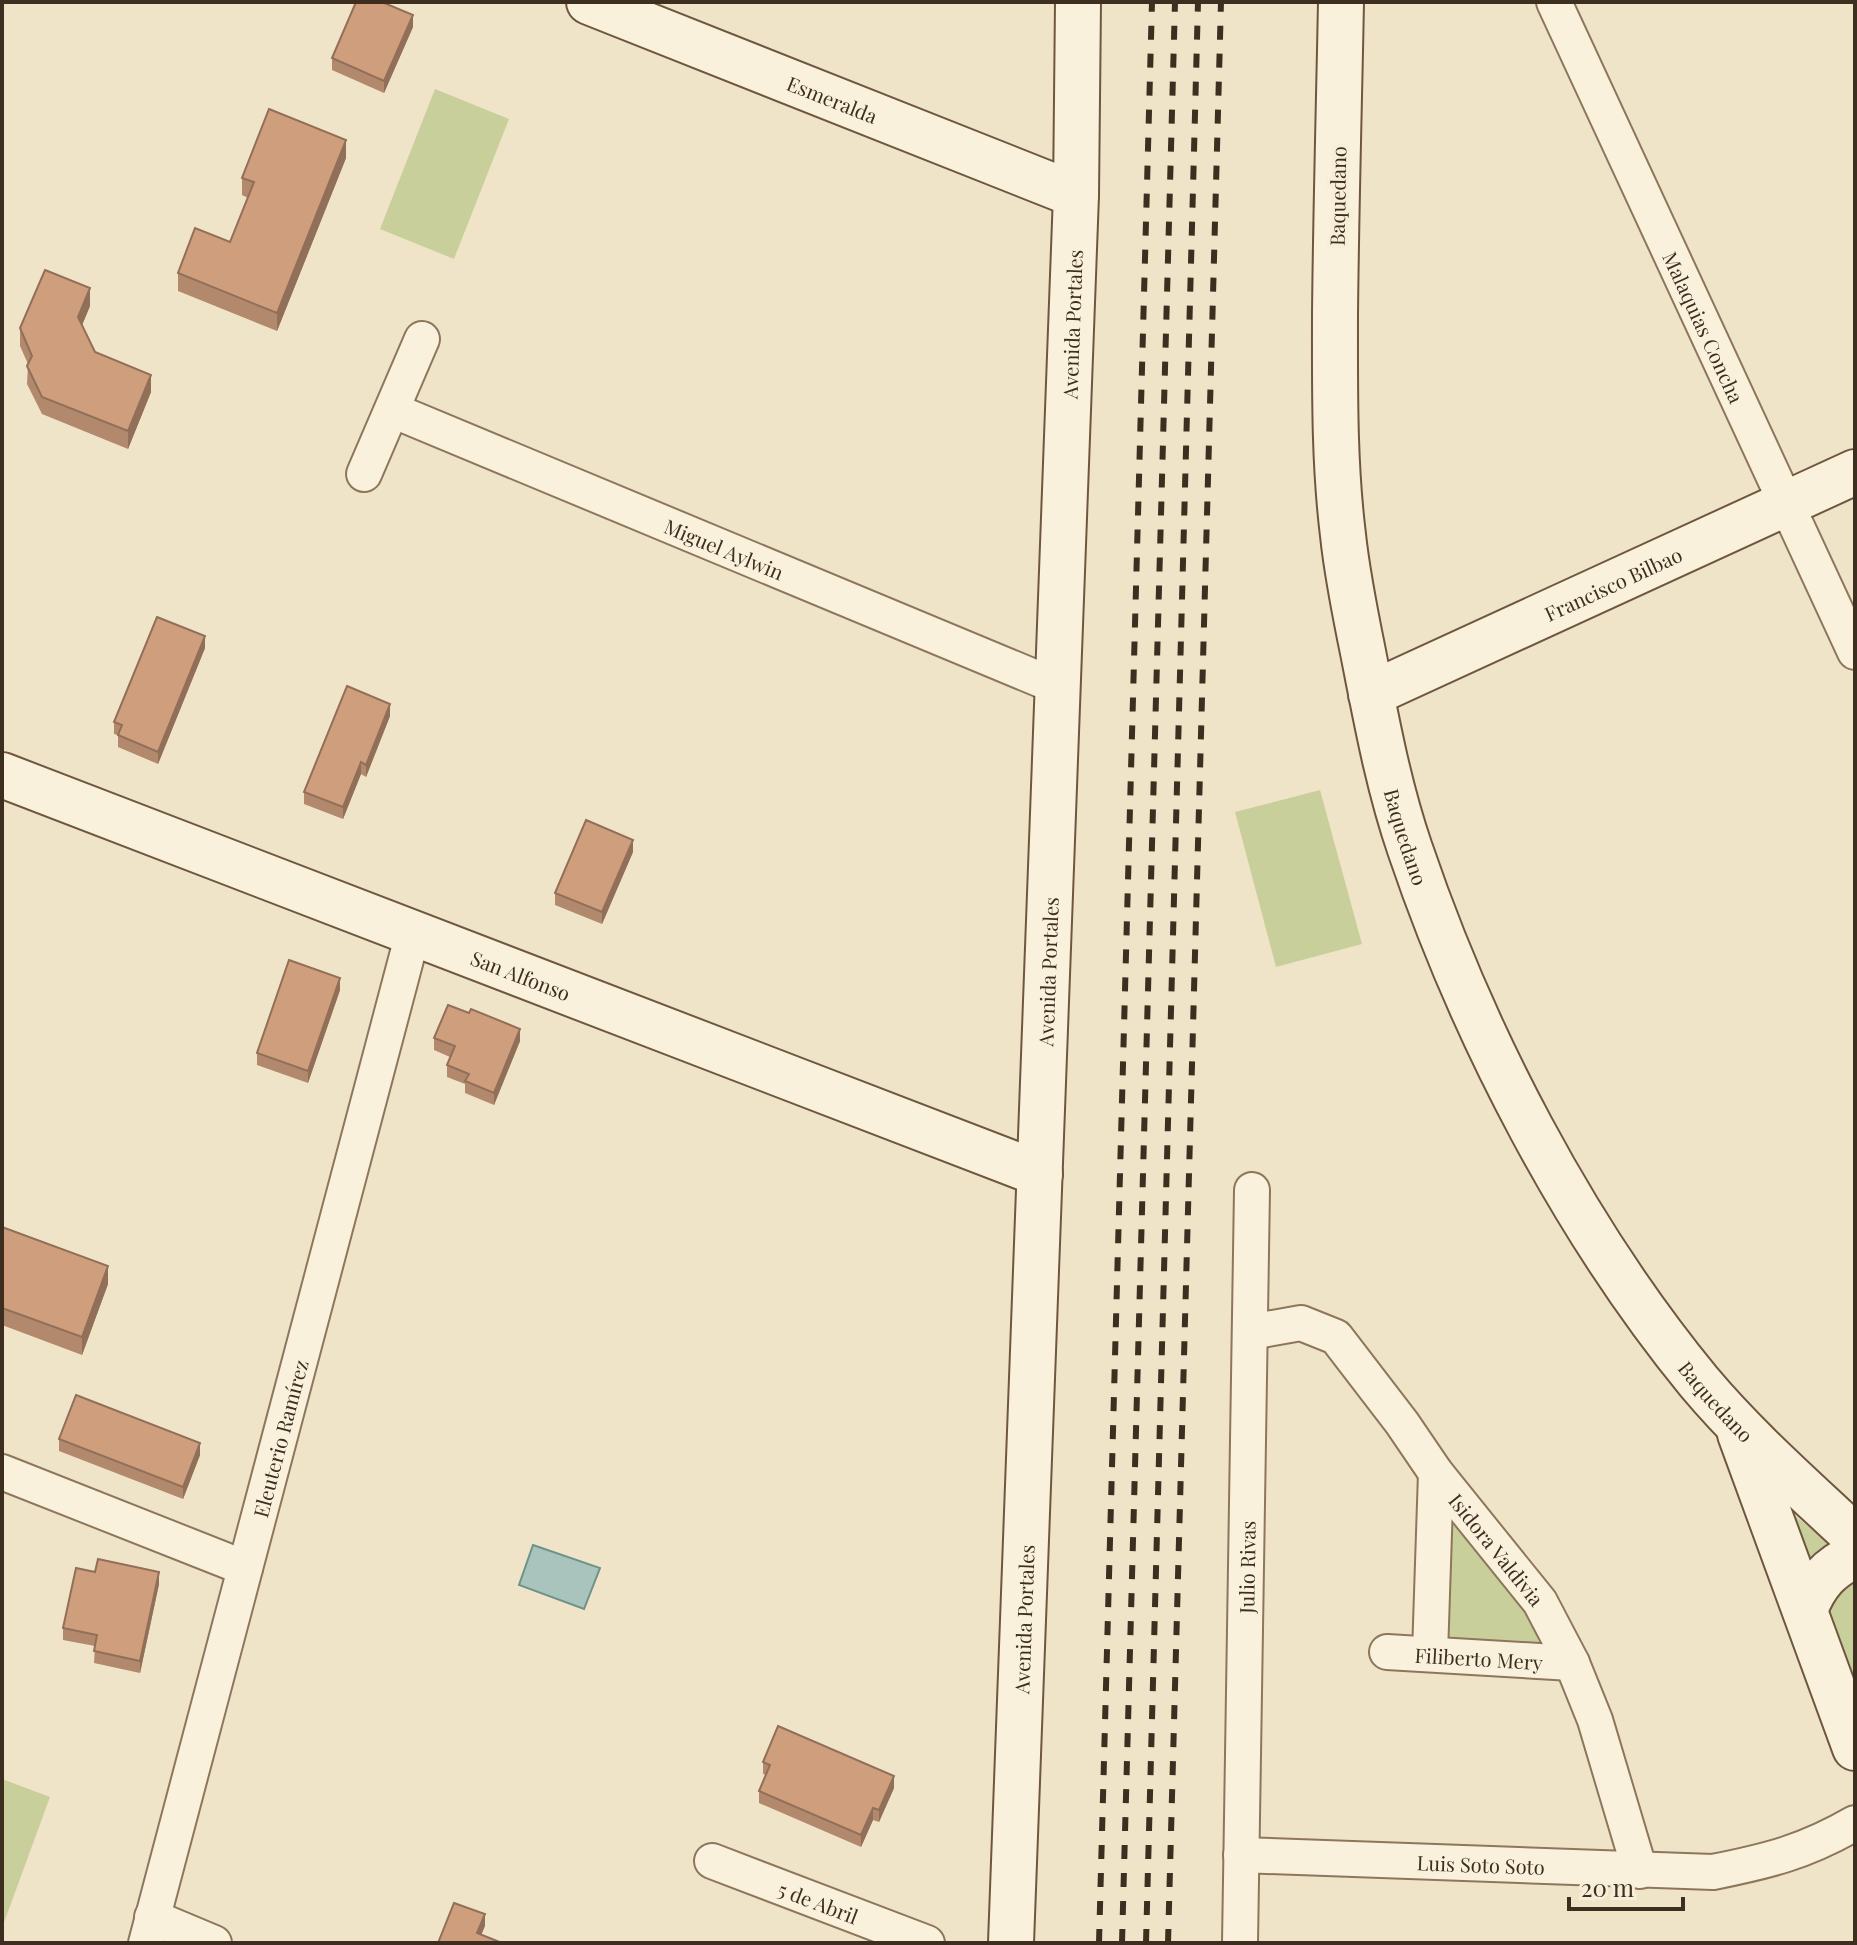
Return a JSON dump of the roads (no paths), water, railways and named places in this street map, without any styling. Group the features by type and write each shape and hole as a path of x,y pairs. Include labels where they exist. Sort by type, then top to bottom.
{"street":[{"name":"Esmeralda","path":"589,2 1076,195"},
{"name":"Avenida Portales","path":"1011,1943 1076,195 1078,2"},
{"name":"Baquedano","path":"1341,2 1334,410 1343,538 1371,694 1409,847 1445,943 1513,1090 1576,1208 1613,1265 1699,1382 1736,1424 1855,1537"},
{"name":"Malaquias Concha","path":"1554,2 1855,652"},
{"path":"364,474 422,339"},
{"name":"Miguel Aylwin","path":"392,410 1058,687"},
{"name":"Francisco Bilbao","path":"1371,694 1855,472"},
{"name":"San Alfonso","path":"2,775 1040,1174"},
{"name":"Eleuterio Ramírez","path":"149,1930 413,933"},
{"name":"Julio Rivas","path":"1240,1943 1252,1190"},
{"name":"Isidora Valdivia","path":"1250,1332 1301,1323 1336,1337 1436,1473 1540,1602 1572,1663 1595,1720 1640,1871"},
{"path":"1736,1424 1855,1748"},
{"path":"2,1472 245,1568"},
{"path":"1430,1654 1436,1473"},
{"path":"1805,1610 1818,1582 1842,1562 1855,1556"},
{"name":"Filiberto Mery","path":"1387,1652 1572,1663"},
{"name":"Luis Soto Soto","path":"1241,1855 1713,1872 1779,1859 1827,1839 1855,1823"},
{"name":"5 de Abril","path":"712,1861 927,1943"},
{"path":"149,1930 214,1943"}],"water":[{"path":"533,1545 600,1568 584,1609 519,1585"}],"railway":[{"path":"1099,1943 1152,2"},
{"path":"1122,1943 1175,2"},
{"path":"1146,1943 1198,2"},
{"path":"1168,1943 1221,2"}]}
